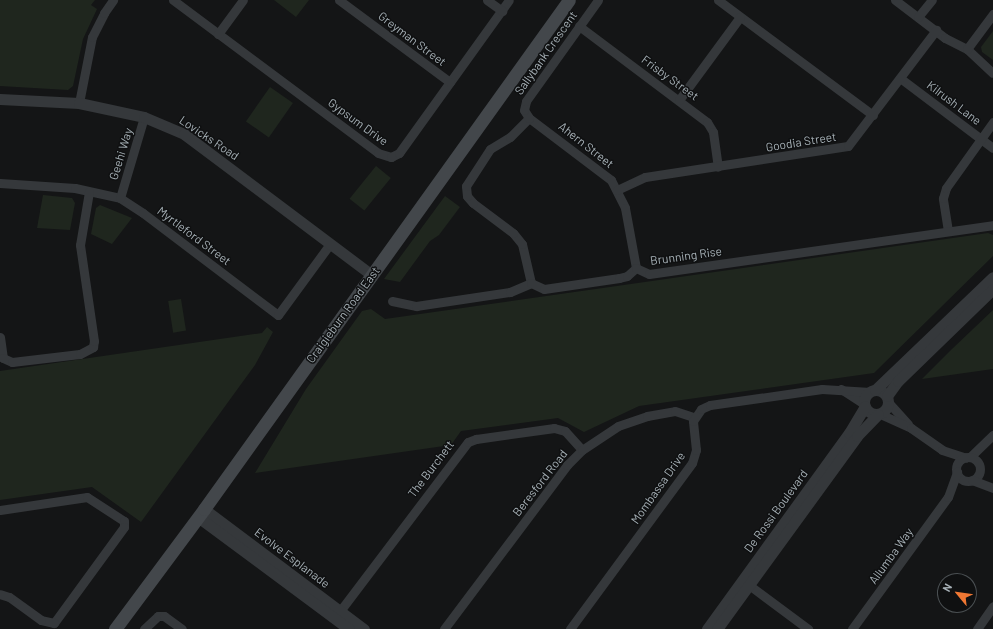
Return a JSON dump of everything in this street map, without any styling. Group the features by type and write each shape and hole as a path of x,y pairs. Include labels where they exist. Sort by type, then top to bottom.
{"main road":[{"name":"Craigieburn Road East","path":"115,629 201,513 569,0"}],"street":[{"path":"79,103 92,37 104,13 113,0"},
{"name":"Gypsum Drive","path":"173,0 384,156 391,157 399,153 509,0"},
{"path":"218,34 243,0"},
{"name":"Greyman Street","path":"340,0 450,82"},
{"path":"488,0 502,11"},
{"name":"Sallybank Crescent","path":"529,118 524,110 526,101 598,0"},
{"path":"718,0 873,115"},
{"path":"895,0 936,30 968,49 993,73"},
{"path":"918,17 932,0"},
{"path":"968,49 993,14"},
{"path":"679,100 740,17"},
{"name":"Frisby Street","path":"579,26 679,100 711,126 718,167"},
{"name":"Goodia Street","path":"617,190 644,177 842,149 852,142 936,30"},
{"name":"Kilrush Lane","path":"900,78 993,148"},
{"name":"Lovicks Road","path":"0,99 79,103 144,116 194,141 372,275"},
{"name":"Geehi Way","path":"120,198 144,116"},
{"path":"392,302 416,306 510,292 531,283 522,244 513,233 473,204 466,190 469,178 490,149 497,142 510,137 529,118"},
{"name":"Ahern Street","path":"529,118 598,168 617,190 625,208 636,268"},
{"path":"948,231 943,198 946,188 993,122"},
{"name":"Myrtleford Street","path":"0,183 75,188 120,198 143,213 278,315 330,244"},
{"path":"0,337 3,358 12,362 80,354 93,347 94,341 80,244 89,192"},
{"name":"Brunning Rise","path":"531,283 541,289 619,278 627,276 636,268 649,274 993,225"},
{"path":"864,405 865,397 993,277"},
{"path":"879,414 886,410 888,399 898,381 993,289"},
{"path":"694,417 701,409 710,406 822,389 882,391 911,428"},
{"path":"841,389 864,405 870,413 879,414 911,428 942,450 968,458 980,466 993,487"},
{"name":"De Rossi Boulevard","path":"706,629 853,427 864,405"},
{"name":"Beresford Road","path":"444,629 567,465 582,450 618,426 646,416 675,411 694,417"},
{"name":"De Rossi Boulevard","path":"717,629 860,432 879,414"},
{"name":"Mombassa Drive","path":"570,629 692,463 696,450 694,417"},
{"name":"The Burchett","path":"337,614 470,440 554,428 565,431 582,450"},
{"path":"957,471 960,462 968,458 992,437"},
{"path":"970,481 978,476 980,466 992,437"},
{"path":"942,450 961,479 993,487"},
{"name":"Allumba Way","path":"852,629 948,497 957,471"},
{"name":"Allumba Way","path":"948,497 970,481"},
{"path":"0,510 86,497 124,521 124,527 54,623 41,620 9,597 0,594"},
{"name":"Evolve Esplanade","path":"201,513 337,614 364,629"},
{"path":"749,586 808,629"},
{"path":"977,629 993,606"},
{"name":"Evolve Esplanade","path":"337,614 349,629"},
{"path":"144,629 158,616 164,616 182,629"}],"shaded area":[{"path":"0,0 95,0 91,5 97,9 83,39 73,86 68,90 0,86"},
{"path":"274,0 309,0 296,17"},
{"path":"993,31 993,60 982,52 981,47"},
{"path":"270,87 293,103 269,137 246,121"},
{"path":"376,166 391,178 364,211 350,199"},
{"path":"43,195 72,198 75,203 70,230 37,228"},
{"path":"445,196 460,207 439,235 430,241 400,282 384,279"},
{"path":"100,205 132,218 112,244 91,234 96,208"},
{"path":"988,233 993,235 993,256 874,373 639,406 584,432 558,418 461,431 451,445 255,473 306,389 362,311 371,309 385,319"},
{"path":"181,299 186,331 173,333 168,301"},
{"path":"993,310 993,369 922,379 952,349"},
{"path":"267,327 273,332 255,365 141,522 92,487 0,500 0,371 262,333"}]}
